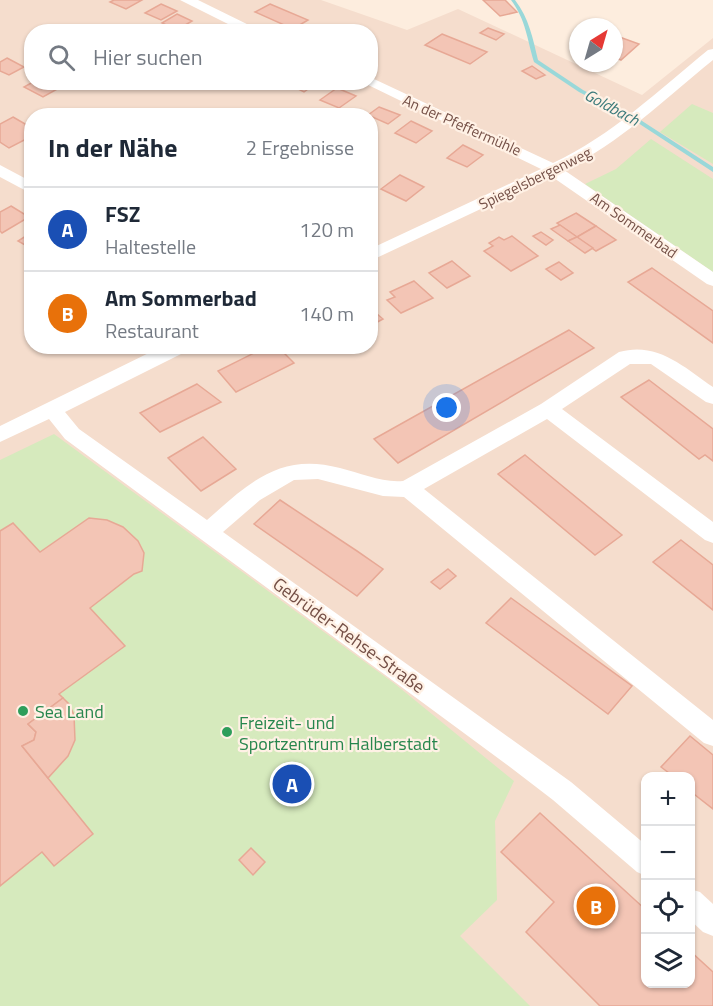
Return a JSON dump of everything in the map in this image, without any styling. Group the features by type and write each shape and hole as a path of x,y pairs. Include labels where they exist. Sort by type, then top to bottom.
{"street":[{"path":"187,0 239,24"},
{"name":"Spiegelsbergenweg","path":"378,252 555,170 598,147 713,53"},
{"name":"An der Pfeffermühle","path":"378,86 521,151 555,170"},
{"path":"0,170 24,184"},
{"name":"Am Sommerbad","path":"555,170 713,280"},
{"path":"0,435 164,354"},
{"path":"411,491 548,409 626,357 654,357 666,363 713,398"},
{"path":"548,409 713,534"},
{"name":"Gebrüder-Rehse-Straße","path":"52,410 72,434 562,791 641,860"},
{"path":"208,532 266,485 284,475 302,470 326,472 386,489 411,491 713,735"},
{"path":"695,906 713,922"}],"shaded area":[{"path":"0,0 321,0 407,30 458,9 569,61 569,72 593,72 642,95 713,38 713,1006 0,1006"}],"green space":[{"path":"692,104 713,113 713,164 660,132"},
{"path":"651,139 713,179 713,272 585,184 616,169"},
{"name":"Freizeit- und Sportzentrum Halberstadt","path":"54,434 395,684 514,781 495,821 497,900 460,936 530,1006 0,1006 0,460"}],"building":[{"path":"142,0 126,9 110,2"},
{"path":"483,0 505,0 517,12 500,16"},
{"path":"161,4 177,11 161,20 145,13"},
{"path":"270,4 308,20 301,24 282,24 255,12"},
{"path":"177,14 192,21 187,24 162,23"},
{"path":"488,28 504,34 496,40 480,33"},
{"path":"442,34 487,52 470,64 425,45"},
{"path":"623,38 639,44 623,58"},
{"path":"7,58 24,67 9,75 0,71 0,62"},
{"path":"532,66 545,75 536,79 522,71"},
{"path":"30,90 56,90 43,97"},
{"path":"334,90 342,90 356,96 339,108 320,100"},
{"path":"378,108 400,115 388,124 378,120"},
{"path":"13,117 24,123 24,140 9,148 0,142 0,124"},
{"path":"411,121 432,131 416,143 395,133"},
{"path":"463,145 483,155 467,167 447,158"},
{"path":"400,175 424,187 406,201 381,189"},
{"path":"11,206 24,214 24,220 2,233 0,231 0,212"},
{"path":"576,213 596,226 577,237 557,223"},
{"path":"560,225 577,237 568,241 551,229"},
{"path":"596,226 616,240 596,251 577,237"},
{"path":"541,232 553,240 546,245 533,236"},
{"path":"512,236 538,256 511,271 484,251 493,246 489,243 499,237 504,240"},
{"path":"577,237 593,248 585,253 568,241"},
{"path":"452,261 470,276 447,288 429,273"},
{"path":"559,262 573,273 561,280 546,269"},
{"path":"652,268 713,311 713,343 628,282"},
{"path":"414,281 433,298 401,313 387,300 395,297 390,292"},
{"path":"569,330 594,348 398,463 374,439"},
{"path":"252,354 285,354 294,363 236,392 218,371"},
{"path":"649,380 713,429 713,461 705,455 699,459 621,397"},
{"path":"197,384 221,402 160,432 140,413"},
{"path":"203,437 236,469 201,491 168,458"},
{"path":"525,455 622,535 595,555 498,474"},
{"path":"280,500 383,569 357,596 254,524"},
{"name":"Sea Land","path":"89,518 107,520 123,527 138,541 144,553 142,571 134,574 90,608 125,646 59,694 63,698 28,724 36,732 34,740 22,746 93,834 54,866 42,852 0,886 0,531 13,523 40,552"},
{"path":"681,540 713,565 713,610 653,562"},
{"path":"448,569 456,576 440,589 431,582"},
{"path":"511,598 632,686 608,714 486,623"},
{"path":"63,698 74,715 75,740 68,756 48,778 22,746 34,740 36,732 28,724"},
{"path":"690,736 713,755 713,809 695,795 695,772 668,772 661,767"},
{"path":"540,813 641,905 641,988 695,988 695,956 713,972 713,1006 600,1006 526,932 554,902 501,852"},
{"path":"251,848 265,862 253,875 239,860"}],"waterway":[{"name":"Goldbach","path":"513,0 526,21 536,61 581,91 637,120 713,170"}],"place":[{"name":"Sea Land","path":"23,711"},
{"name":"Freizeit- und Sportzentrum Halberstadt","path":"227,732"},
{"name":"FSZ","path":"292,784"},
{"name":"Am Sommerbad","path":"596,906"}]}
